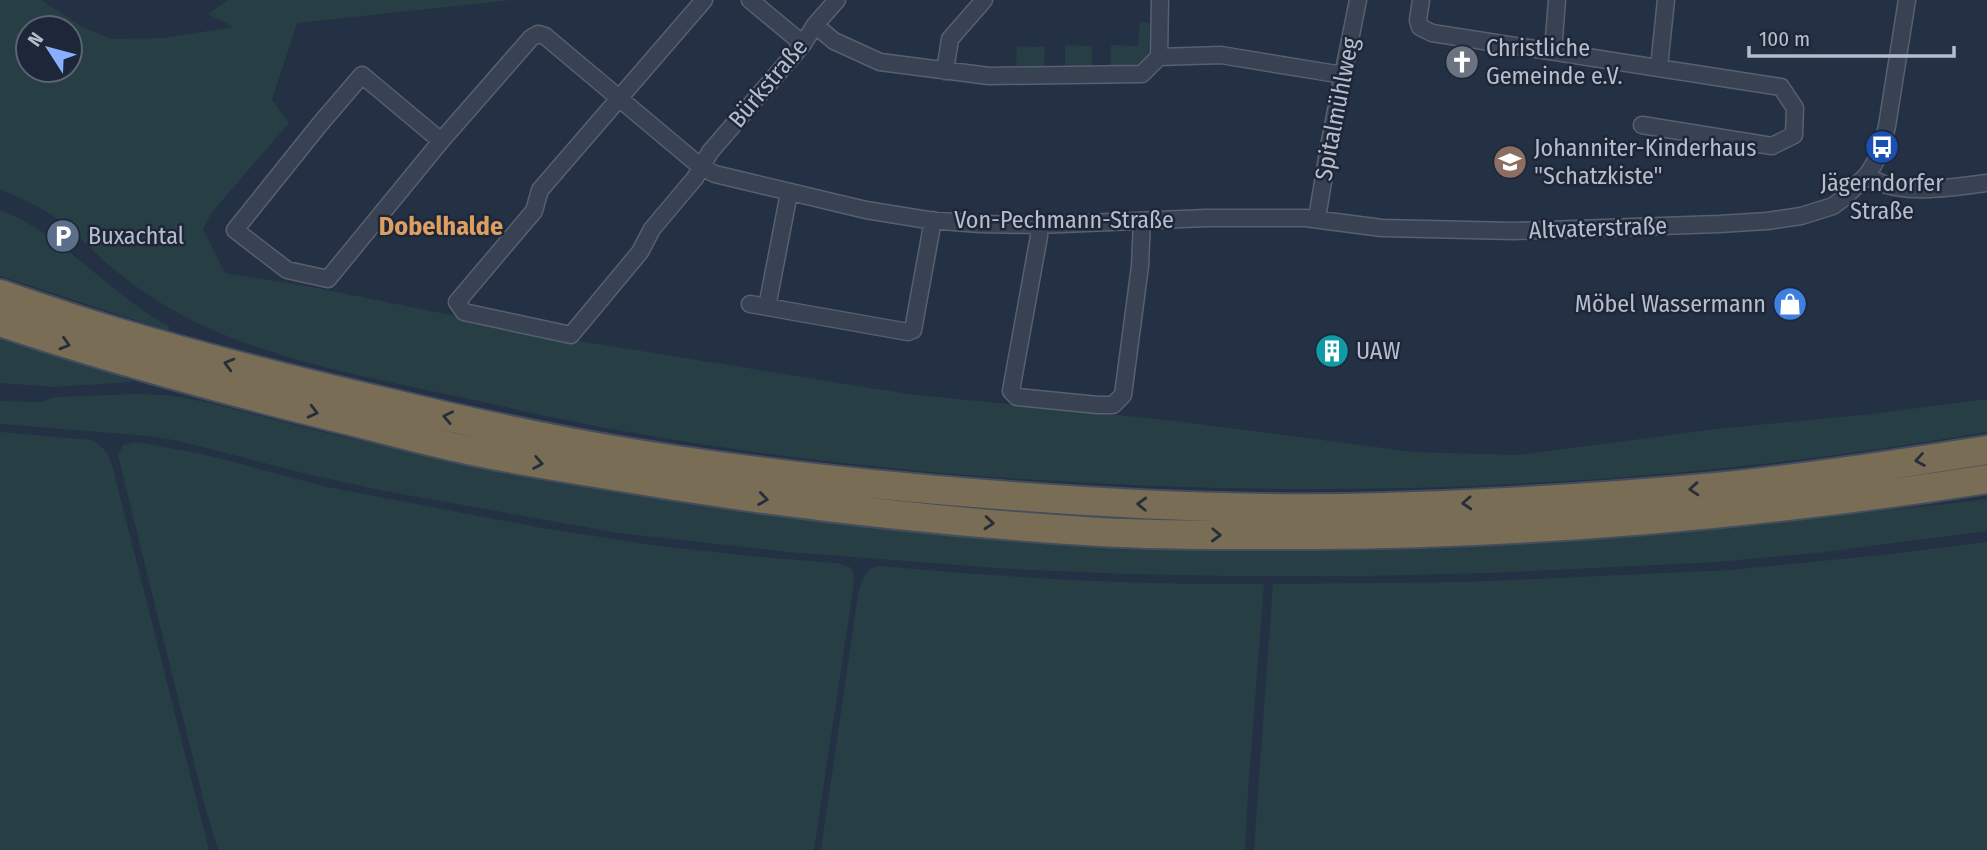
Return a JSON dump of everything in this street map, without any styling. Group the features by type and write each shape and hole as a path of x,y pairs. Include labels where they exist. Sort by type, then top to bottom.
{"highway":[{"path":"0,294 101,328 193,354 296,381 539,436 675,460 812,478 984,494 1204,507 1392,507 1548,500 1718,487 1987,450"},
{"path":"0,322 223,390 471,451 693,489 828,508 1102,532 1228,536 1387,535 1567,527 1737,513 1987,479"}],"street":[{"path":"620,98 704,0"},
{"path":"750,0 803,44"},
{"name":"Bürkstraße","path":"620,98 540,190 534,211 457,302 464,312 570,335 640,252 652,229 695,178 710,152 803,44 836,0"},
{"path":"945,71 950,39 984,0"},
{"path":"1159,57 1160,0"},
{"name":"Spitalmühlweg","path":"1317,218 1358,0"},
{"path":"1421,0 1418,20 1420,27 1432,33 1781,87 1795,108 1794,135 1772,146 1642,125"},
{"path":"1553,51 1557,0"},
{"path":"1659,66 1666,0"},
{"path":"1907,0 1882,147 1867,175 1883,185 1903,188 1987,183"},
{"path":"815,25 834,41 880,62 989,76 1142,74 1159,57 1221,55 1343,75"},
{"name":"Von-Pechmann-Straße","path":"441,141 531,38 538,34 545,36 701,167 715,174 789,193 866,210 980,225 1206,218 1317,218"},
{"path":"362,75 441,141 328,279 287,270 235,230 362,75"},
{"name":"Altvaterstraße","path":"1317,218 1354,226 1382,228 1514,231 1767,221 1801,216 1833,206 1867,175"},
{"path":"767,307 789,193"},
{"path":"750,304 908,332 913,330 933,220"},
{"path":"1038,225 1040,236 1011,391 1017,397 1113,405 1123,395 1140,266 1142,221"}],"green space":[{"path":"0,0 41,0 62,14 14,14 14,84 84,84 84,28 112,39 163,38 234,27 208,14 228,0 512,0 297,23 272,100 289,123 212,212 203,229 225,273 312,287 579,341 908,394 1176,421 1414,452 1518,455 1716,429 1872,414 1987,399 1987,432 1747,466 1627,477 1385,488 1143,486 955,474 822,461 689,442 557,418 360,376 263,349 201,325 158,301 117,272 56,218 0,189"},
{"path":"1140,22 1150,23 1146,66 1110,66 1111,45 1138,46"},
{"path":"1065,45 1092,46 1092,67 1065,67"},
{"path":"1017,46 1045,47 1044,68 1016,67"},
{"path":"0,210 45,234 127,299 170,327 168,331 0,276"},
{"path":"0,339 133,382 54,387 0,383"},
{"path":"136,394 186,398 446,460 616,493 822,521 985,537 1149,548 1232,550 1453,548 1661,534 1987,499 1987,531 1817,553 1716,562 1491,573 1234,576 1011,569 788,552 618,533 385,491 179,441 150,436 0,424 0,401 41,402 55,397"},
{"path":"0,432 91,440 104,449 109,457 209,850 0,850"},
{"path":"135,442 203,454 327,487 542,528 659,546 837,563 850,567 854,583 814,850 218,850 118,456 123,445"},
{"path":"1987,542 1987,850 1254,850 1273,584 1467,582 1730,570"},
{"path":"881,566 1072,580 1264,584 1245,850 821,850 858,594 868,572"}],"place":[{"name":"Christliche Gemeinde e.V.","path":"1462,62"},
{"name":"Jägerndorfer Straße","path":"1882,147"},
{"name":"Johanniter-Kinderhaus \"Schatzkiste\"","path":"1510,162"},
{"name":"Buxachtal","path":"63,236"},
{"name":"Möbel Wassermann","path":"1790,304"},
{"name":"UAW","path":"1332,351"}],"district":[{"name":"Dobelhalde","path":"441,226"}]}
